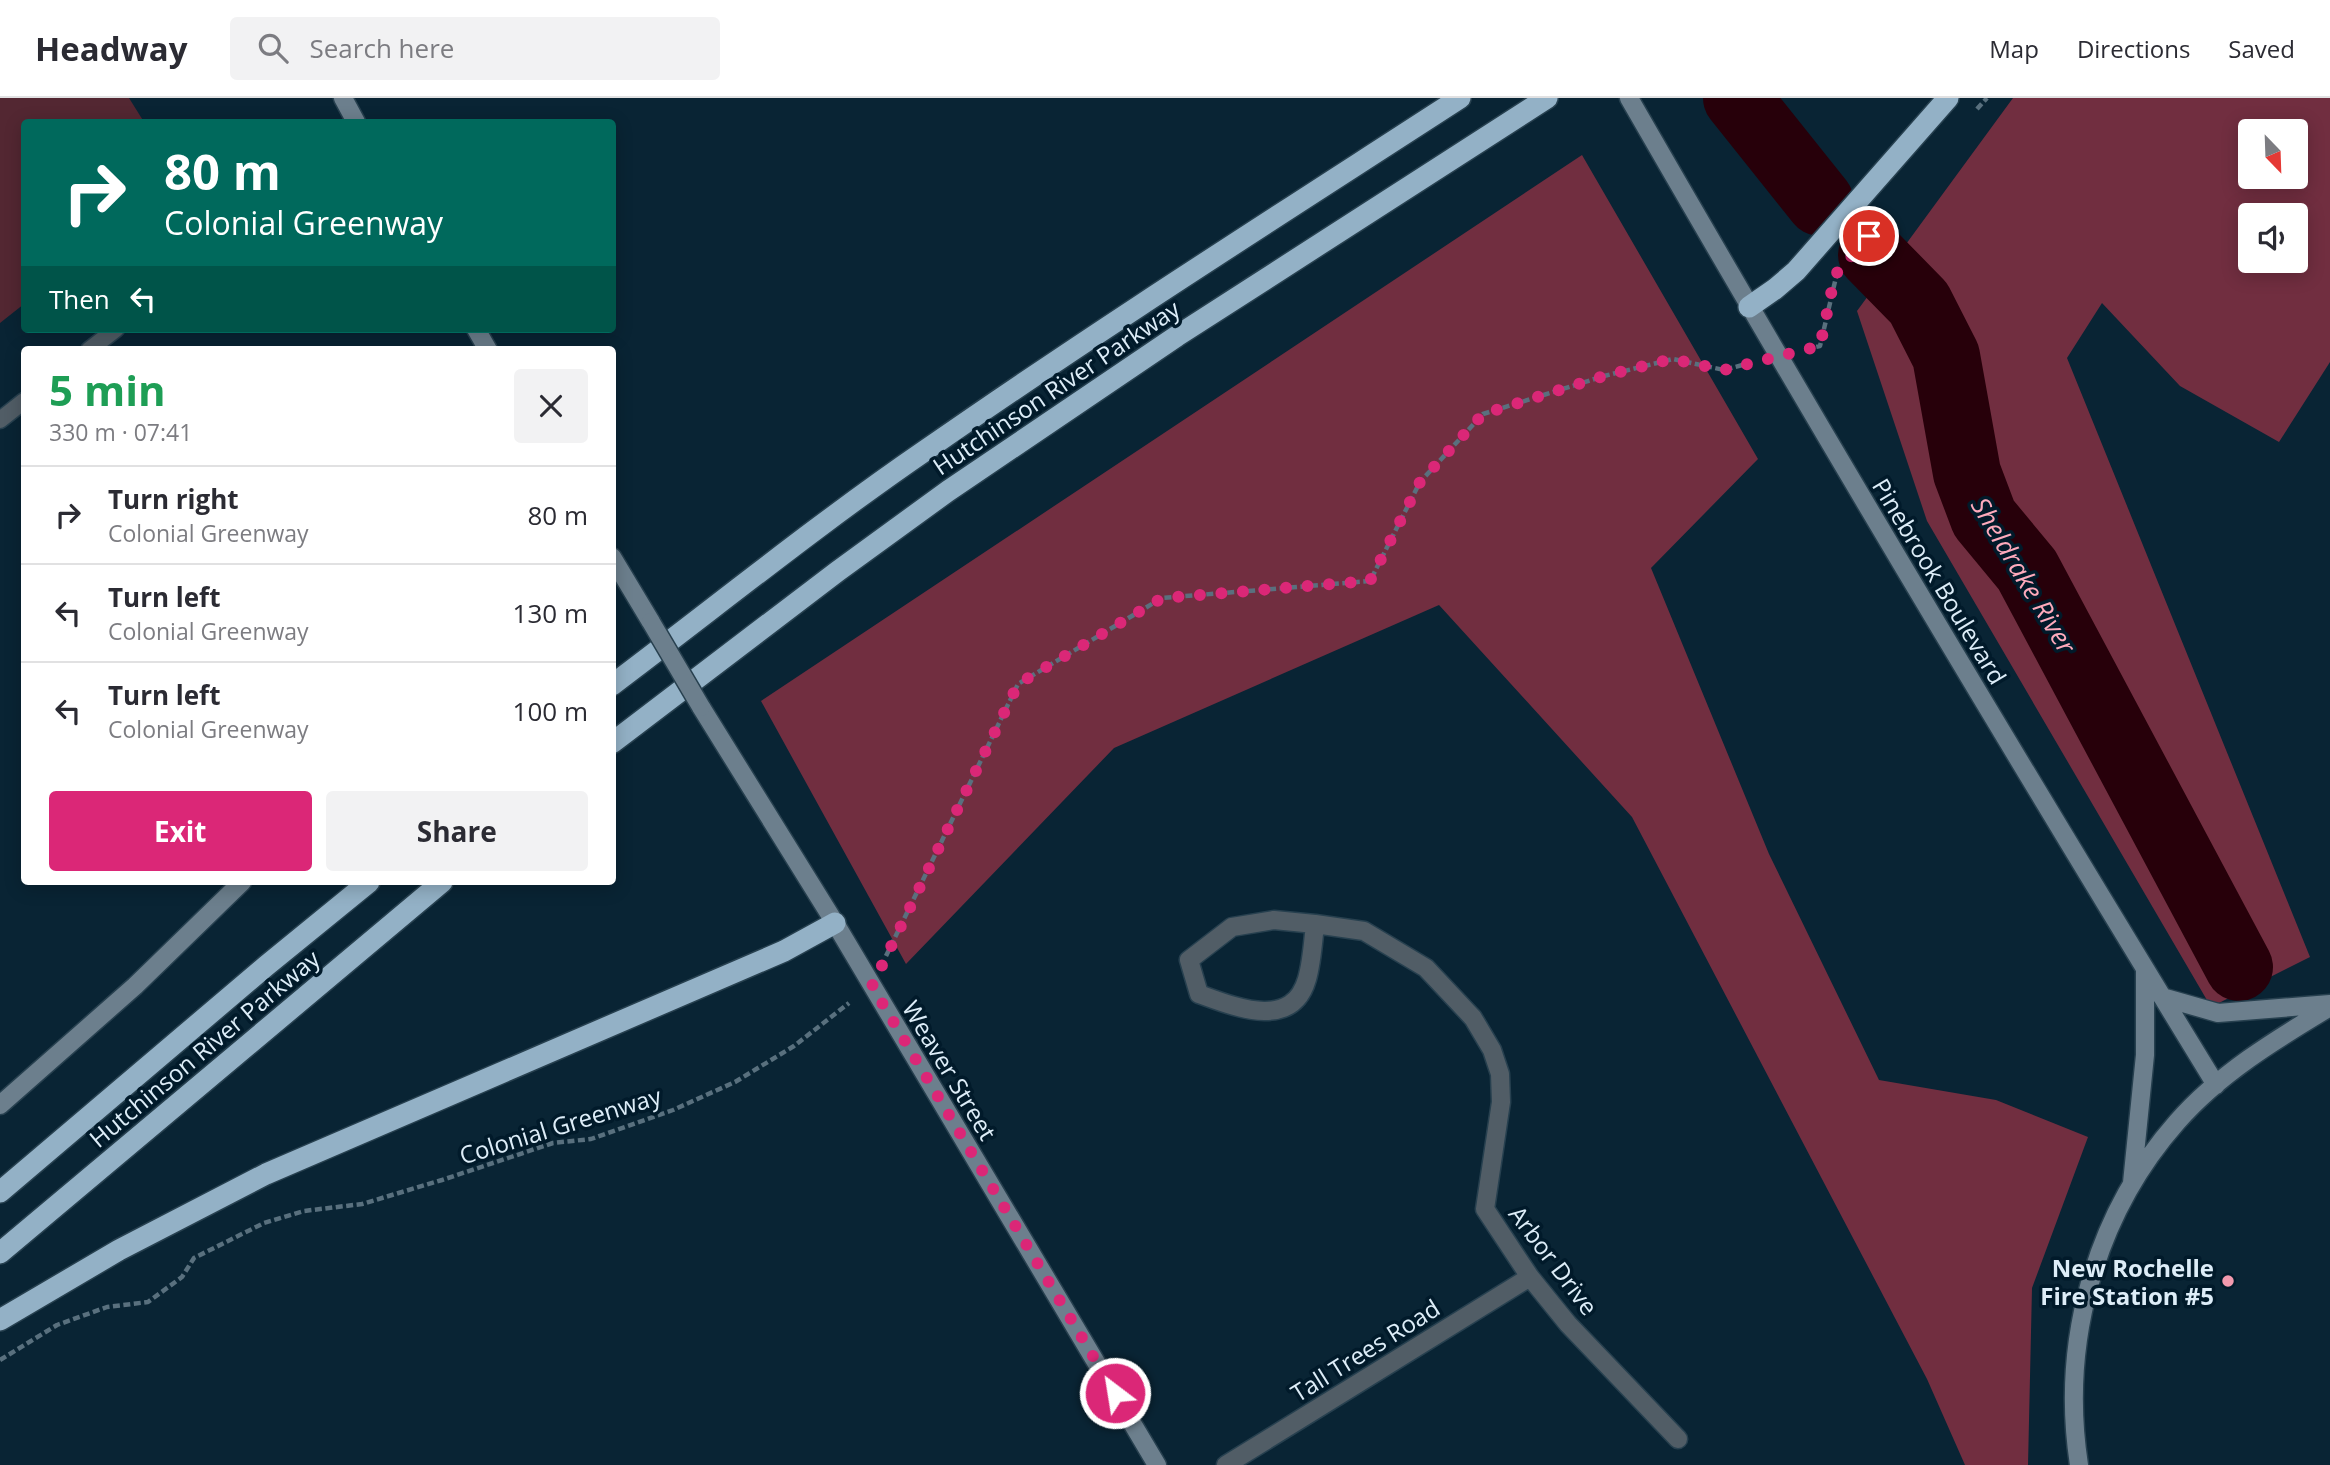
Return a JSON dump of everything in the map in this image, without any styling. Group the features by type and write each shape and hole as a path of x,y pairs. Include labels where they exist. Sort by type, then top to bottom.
{"highway":[{"name":"Hutchinson River Parkway","path":"616,682 809,534 924,451 1154,295 1460,98"},
{"name":"Hutchinson River Parkway","path":"616,740 838,571 969,476 1177,336 1547,98"},
{"path":"1749,306 1796,271 1948,98"},
{"name":"Hutchinson River Parkway","path":"0,1192 365,885"},
{"name":"Hutchinson River Parkway","path":"0,1253 438,885"},
{"path":"0,1320 119,1250 266,1174 784,951 835,923"}],"street":[{"path":"342,98 354,119"},
{"name":"Pinebrook Boulevard","path":"1629,98 1995,721 2216,1085"},
{"name":"Weaver Street","path":"616,564 835,923 1157,1465"},
{"path":"0,1105 135,986 239,885"},
{"name":"Arbor Drive","path":"1315,924 1307,980 1296,1002 1275,1011 1239,1009 1199,994 1189,960 1232,927 1274,920 1315,924 1364,931 1426,968 1474,1018 1492,1050 1500,1074 1501,1102 1485,1209 1530,1277 1568,1324 1678,1439"},
{"path":"2131,1186 2145,1055 2145,968"},
{"path":"2162,997 2218,1013 2330,1006"},
{"path":"2079,1465 2074,1422 2082,1309 2108,1227 2156,1148 2178,1121 2250,1058 2330,1006"},
{"name":"Tall Trees Road","path":"1226,1465 1530,1277"}],"lane":[{"path":"94,346 111,333"},
{"path":"0,420 21,403"}],"path":[{"path":"1969,119 1987,98"},
{"name":"Colonial Greenway","path":"0,1360 57,1325 107,1307 148,1302 182,1277 194,1258 264,1223 304,1211 362,1204 553,1143 591,1139 673,1110 747,1075 794,1046 872,986 1018,684 1162,598 1370,581 1420,482 1483,414 1604,376 1672,359 1724,370 1820,346 1835,275 1844,265"}],"shaded area":[{"path":"0,98 129,98 142,119 21,119 21,306 0,323"},
{"path":"2013,98 2330,98 2330,362 2279,442 2180,386 2102,303 2067,358 2310,957 2211,1007 1927,521 1857,311"},
{"path":"1582,155 1758,459 1651,568 1769,854 1879,1080 1996,1100 2088,1137 2032,1288 2028,1465 1965,1465 1927,1379 1632,817 1439,605 1114,748 906,964 761,701"}],"waterway":[{"name":"Sheldrake River","path":"1737,98 1820,202"},
{"name":"Sheldrake River","path":"1872,255 1919,303 1946,356 1967,473 1984,518 2027,570 2239,967"}],"place":[{"name":"New Rochelle Fire Station #5","path":"2228,1281"}],"route":[{"path":"1115,1393 872,986 1018,684 1162,598 1370,581 1420,482 1483,414 1604,376 1672,359 1724,370 1820,346 1835,275 1869,236"}]}
